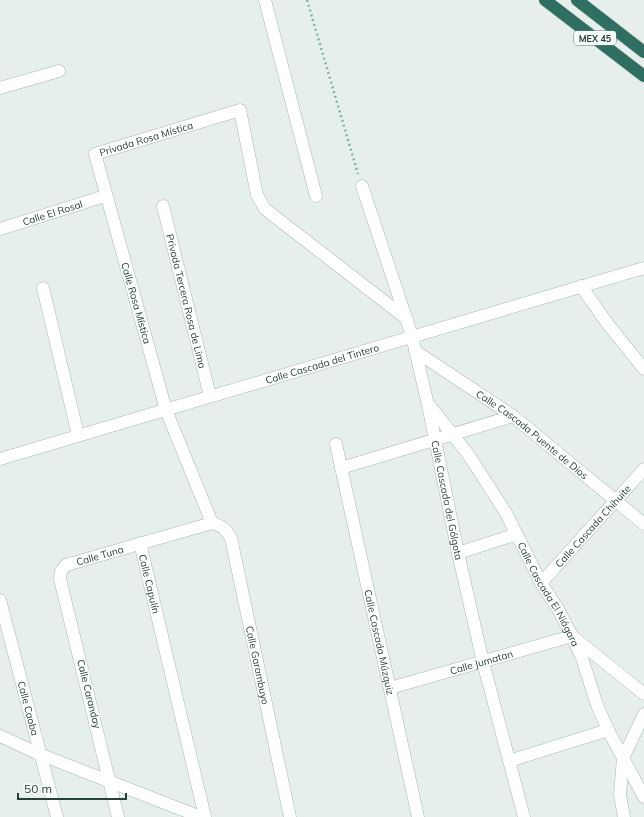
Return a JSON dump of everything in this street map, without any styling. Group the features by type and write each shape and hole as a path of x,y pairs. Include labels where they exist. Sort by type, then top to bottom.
{"highway":[{"name":"MEX 45","path":"545,0 644,76"},
{"name":"MEX 45","path":"577,0 644,52"}],"street":[{"path":"265,0 316,196"},
{"path":"0,88 59,72"},
{"name":"Privada Rosa Mística","path":"105,196 95,154 240,110 257,194 263,206 271,215 407,319"},
{"name":"Calle Cascada del Gólgota","path":"362,186 412,336 428,405 458,553 483,662 524,817"},
{"name":"Calle El Rosal","path":"0,229 105,196"},
{"name":"Calle Rosa Mística","path":"105,196 166,410"},
{"name":"Privada Tercera Rosa de Lima","path":"163,206 210,396"},
{"name":"Calle Cascada del Tintero","path":"0,459 644,268"},
{"path":"580,286 607,324 644,369"},
{"path":"43,288 78,435"},
{"name":"Calle Cascada Puente de Dios","path":"415,351 513,416 644,524"},
{"name":"Calle Cascada El Niágara","path":"428,405 454,435 486,480 517,534 541,583 558,609 572,636 582,658 597,705 608,730 644,797"},
{"path":"166,410 212,523"},
{"path":"341,468 513,416"},
{"name":"Calle Cascada Múzquiz","path":"336,444 418,817"},
{"name":"Calle Cascada Chihuite","path":"541,583 644,469"},
{"name":"Calle Capulín","path":"205,817 140,543 212,523"},
{"name":"Calle Garambuyo","path":"212,523 220,525 227,531 231,538 290,817"},
{"path":"458,553 517,534"},
{"name":"Calle Tuna","path":"61,571 66,565 140,543"},
{"name":"Calle Caranday","path":"61,571 60,579 118,817"},
{"name":"Calle Caoba","path":"0,600 39,754 57,817"},
{"path":"572,636 644,694"},
{"name":"Calle Jumatan","path":"390,688 572,636"},
{"path":"624,817 620,795 623,758 644,714"},
{"path":"509,761 608,730"},
{"path":"0,736 39,754 201,817"}],"path":[{"path":"307,0 362,186"}]}
